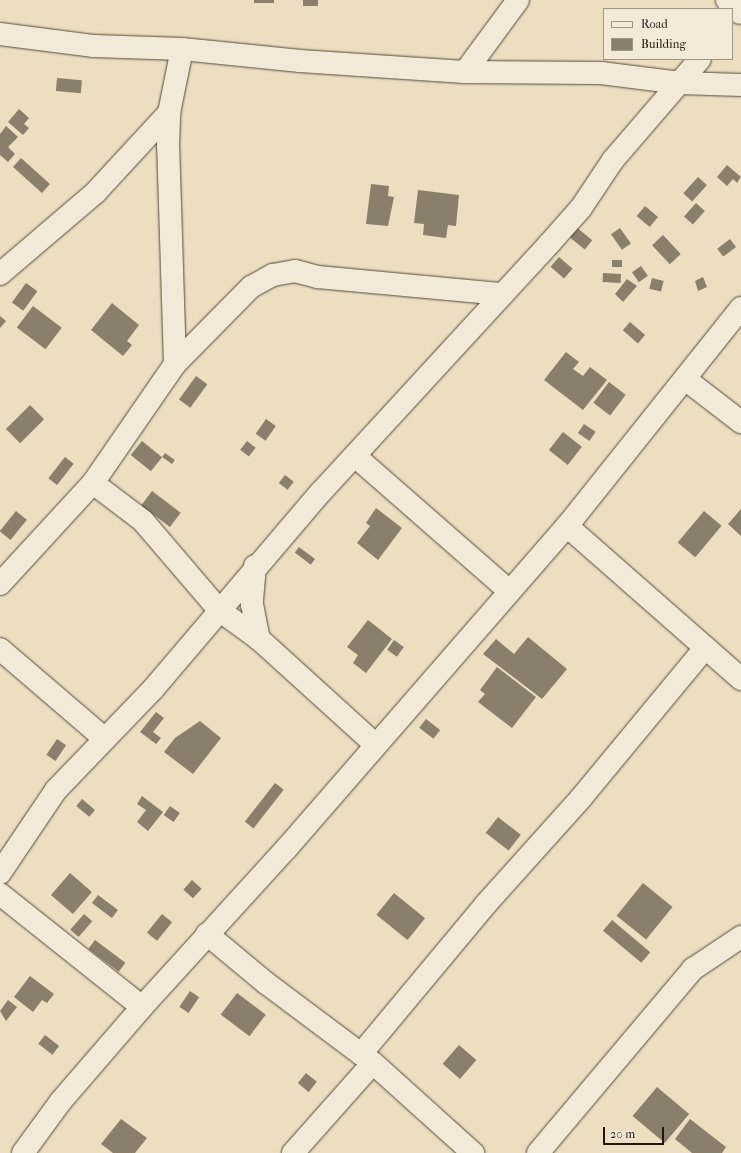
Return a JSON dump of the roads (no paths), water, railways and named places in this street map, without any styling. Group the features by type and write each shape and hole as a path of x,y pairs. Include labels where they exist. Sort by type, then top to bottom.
{"street":[{"path":"464,72 518,0"},
{"path":"0,34 94,46 182,49 464,72 601,73 680,83 741,85"},
{"path":"175,364 169,217 169,113 182,49"},
{"path":"0,873 46,802 182,656 255,566 581,208 613,160 699,60"},
{"path":"0,274 96,192 169,113"},
{"path":"0,584 93,483 175,364 251,287 273,274 295,271 318,277 502,294"},
{"path":"23,1153 61,1101 142,1007 286,849 375,744 567,526 741,308"},
{"path":"685,379 741,422"},
{"path":"354,456 509,591"},
{"path":"93,483 142,521 219,610 259,639 375,744"},
{"path":"567,526 741,679"},
{"path":"255,566 252,604 259,639"},
{"path":"293,1153 486,904 581,798 705,648"},
{"path":"0,649 105,739"},
{"path":"0,894 142,1007"},
{"path":"207,934 266,983 367,1059 473,1153"},
{"path":"538,1153 693,969 741,936"}]}
